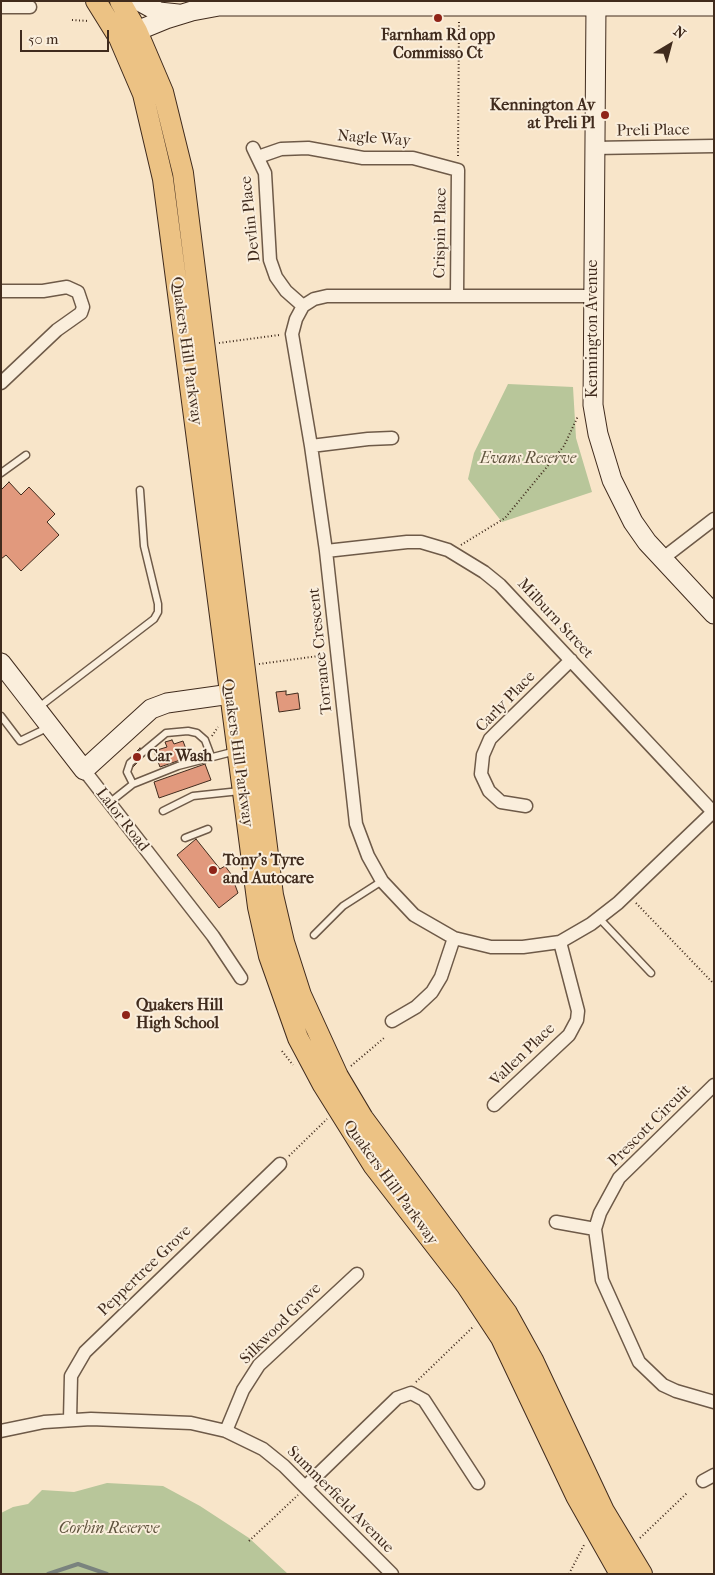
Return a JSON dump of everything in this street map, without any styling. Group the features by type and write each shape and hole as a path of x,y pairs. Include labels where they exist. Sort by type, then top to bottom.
{"main road":[{"name":"Quakers Hill Parkway","path":"120,1 163,179 229,694 260,915 269,956 298,1038 350,1131 373,1165 466,1285 501,1338 576,1496 620,1574"},
{"name":"Quakers Hill Parkway","path":"95,11 128,35 163,92 182,173 274,895 284,942 301,995 338,1076 362,1118 507,1313 533,1360 604,1511 642,1574"}],"street":[{"path":"139,1 159,12 181,14"},
{"path":"128,35 181,14 219,4 343,4 465,10 641,3 714,6"},
{"name":"Kennington Avenue","path":"596,5 593,296 594,405 604,456 621,501 642,536 714,614"},
{"path":"1,7 30,7"},
{"name":"Preli Place","path":"594,148 714,146"},
{"name":"Nagle Way","path":"255,152 308,148 363,158 413,158 458,170"},
{"name":"Devlin Place","path":"255,152 264,173 270,260 276,277 286,291 303,306"},
{"name":"Crispin Place","path":"457,296 458,170"},
{"path":"1,291 43,290 67,287 78,292 83,307 81,313 57,330 1,383"},
{"path":"303,306 314,299 327,296 593,296"},
{"name":"Torrance Crescent","path":"303,306 296,319 292,334 326,551 356,824 368,856 382,881 414,914 454,938 491,947 523,947 560,942 599,918 714,812"},
{"path":"311,446 392,438"},
{"path":"662,559 714,519"},
{"name":"Milburn Street","path":"326,551 407,542 421,542 448,550 500,585 714,812"},
{"name":"Carly Place","path":"526,806 501,802 489,791 481,774 482,755 490,739 571,660"},
{"name":"Lalor Road","path":"1,663 213,936 240,978"},
{"path":"84,770 151,709 167,703 249,692"},
{"path":"392,1021 416,1007 432,992 441,976 454,938"},
{"name":"Vallen Place","path":"494,1105 569,1035 578,1020 578,1007 560,942"},
{"name":"Prescott Circuit","path":"714,1086 619,1178 600,1213 595,1229 602,1280 639,1362 663,1385 676,1391 714,1402"},
{"name":"Peppertree Grove","path":"70,1420 72,1376 85,1352 280,1164"},
{"path":"556,1222 595,1229"},
{"name":"Silkwood Grove","path":"226,1431 243,1390 259,1365 357,1274"},
{"path":"302,1491 397,1398 411,1393 424,1400 478,1483"},
{"name":"Summerfield Avenue","path":"1,1431 44,1422 70,1420 191,1423 226,1431 263,1449 302,1491 392,1574"}],"lane":[{"path":"1,473 26,455"},
{"path":"36,709 154,619 158,612 158,604 144,546 140,490"},
{"path":"1,716 20,741 50,727"},
{"path":"133,784 127,772 130,764 166,733 193,732 207,743 211,756"},
{"path":"109,803 133,784 211,756 237,750"},
{"path":"163,811 193,796 243,790"},
{"path":"185,838 208,829"},
{"path":"314,935 344,906 382,881"},
{"path":"599,918 650,973"}],"path":[{"path":"458,170 465,10"},
{"path":"72,20 95,11"},
{"path":"215,343 284,334"},
{"path":"448,550 462,544 505,518 564,446 581,410 594,405"},
{"path":"256,665 338,653"},
{"path":"207,743 222,722"},
{"path":"636,902 714,984"},
{"path":"347,1069 384,1038"},
{"path":"282,1051 298,1070"},
{"path":"280,1164 328,1117 331,1121"},
{"path":"411,1393 414,1384 477,1323"},
{"path":"249,1541 302,1491"},
{"path":"635,1542 687,1493"},
{"path":"569,1574 586,1540 590,1547"}],"green space":[{"name":"Evans Reserve","path":"508,384 573,387 576,438 592,492 502,522 468,479 474,453"},
{"name":"Corbin Reserve","path":"107,1483 163,1486 200,1506 249,1538 288,1574 1,1574 1,1513 13,1507 28,1504 42,1490 74,1492"}],"building":[{"path":"9,482 21,495 29,487 55,514 47,522 59,535 21,571 6,555 1,559 1,490"},
{"path":"286,691 286,695 298,693 300,709 279,712 276,692"},
{"path":"172,740 174,744 183,741 189,757 160,767 154,751 167,747 165,742"},
{"name":"Car Wash","path":"140,748 146,754 133,767 127,761"},
{"path":"205,764 211,780 159,798 154,782"},
{"path":"196,839 220,869 225,866 231,874 238,893 219,908 177,855"}],"waterway":[{"path":"48,1574 78,1564 107,1574"}],"place":[{"name":"Farnham Rd opp Commisso Ct","path":"438,18"},
{"name":"Kennington Av at Preli Pl","path":"605,115"},
{"name":"Car Wash","path":"137,757"},
{"name":"Tony's Tyre and Autocare","path":"213,870"},
{"name":"Quakers Hill High School","path":"126,1015"}]}
